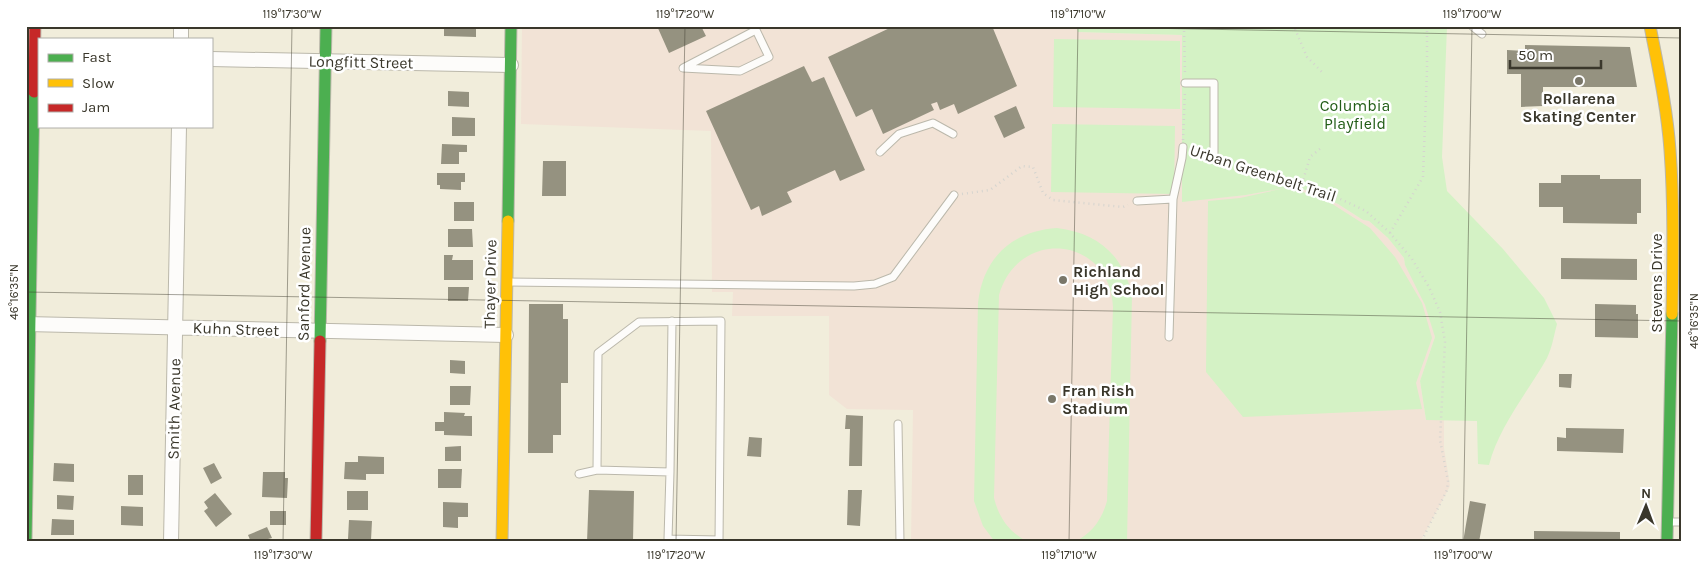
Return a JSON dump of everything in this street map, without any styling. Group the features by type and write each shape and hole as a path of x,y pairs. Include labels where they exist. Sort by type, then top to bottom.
{"street":[{"path":"26,542 28,324 35,26"},
{"name":"Sanford Avenue","path":"316,542 326,26"},
{"name":"Thayer Drive","path":"502,542 511,26"},
{"name":"Stevens Drive","path":"1650,26 1664,101 1670,150 1678,272 1667,542"},
{"name":"Longfitt Street","path":"212,59 510,65"},
{"name":"Smith Avenue","path":"171,542 179,128"},
{"name":"Kuhn Street","path":"28,324 506,335"}],"lane":[{"path":"1472,26 1482,34"},
{"path":"756,30 769,57 740,71 683,68 756,30"},
{"path":"1185,83 1214,84 1214,157"},
{"path":"880,152 899,134 933,124 953,134"},
{"path":"1169,337 1173,199 1183,147"},
{"path":"507,282 854,286 875,284 893,277 954,195"},
{"path":"1136,201 1173,199"},
{"path":"598,470 598,353 639,322 721,321 719,541 668,539 672,322"},
{"path":"898,424 900,542"},
{"path":"579,474 598,470 670,472"},
{"path":"1667,522 1682,522"}],"path":[{"name":"Urban Greenbelt Trail","path":"1184,26 1183,147 1302,184 1366,211 1390,233 1412,259 1428,286 1440,312 1445,342 1440,440 1448,482 1447,490 1421,542"},
{"path":"1390,233 1423,177 1427,26"},
{"path":"1295,28 1307,57 1323,73"},
{"path":"1302,184 1310,157 1321,148"},
{"path":"954,195 990,190 1022,166 1034,167 1043,193 1053,200 1123,208 1136,201"}],"shaded area":[{"name":"Richland High School","path":"522,26 1076,26 1078,32 1182,35 1182,201 1246,195 1292,186 1315,193 1338,204 1363,220 1369,221 1388,238 1404,258 1405,265 1418,287 1433,325 1435,337 1420,381 1426,420 1444,420 1444,448 1450,486 1420,542 911,542 913,410 847,409 829,395 829,316 732,316 733,292 712,292 711,131 521,124"}],"green space":[{"name":"Columbia Playfield","path":"1076,26 1447,26 1442,157 1447,191 1503,249 1544,298 1557,324 1547,358 1507,423 1489,465 1478,464 1477,421 1426,420 1420,381 1435,337 1425,305 1405,265 1404,258 1388,238 1369,221 1363,220 1338,204 1315,193 1292,186 1288,187 1326,200 1370,228 1395,257 1422,303 1432,338 1416,383 1422,409 1243,417 1206,372 1208,201 1240,198 1285,188 1246,195 1182,202 1182,35 1078,32"},
{"path":"1054,39 1180,41 1180,109 1053,107"},
{"path":"1052,124 1175,126 1174,194 1051,192"},
{"path":"1057,228 1085,235 1106,248 1122,268 1132,295 1127,542 1074,542 1091,530 1102,514 1107,501 1113,307 1108,283 1097,266 1081,254 1062,249 1043,250 1024,258 1009,273 999,295 994,498 1006,524 1015,534 1028,542 995,542 983,526 974,501 978,303 981,287 993,260 1002,250 1026,235 1041,230"}],"building":[{"path":"444,26 476,26 476,37 444,36"},
{"path":"657,26 701,26 706,36 669,53"},
{"path":"894,26 992,26 1017,86 958,114 954,104 940,110 937,102 931,104 934,110 883,134 872,109 856,117 828,57"},
{"path":"1564,26 1603,26 1604,29 1564,28"},
{"name":"Rollarena Skating Center","path":"1525,45 1630,47 1637,87 1543,87 1543,106 1521,107 1521,74 1507,74 1507,50 1525,51"},
{"path":"804,66 812,82 824,77 865,170 840,181 835,170 787,192 792,202 762,216 759,206 751,210 706,111"},
{"path":"448,91 469,92 469,107 448,106"},
{"path":"1016,106 1025,128 1004,138 994,116"},
{"path":"452,117 475,118 475,136 452,136"},
{"path":"442,144 467,145 467,152 459,152 459,164 441,164"},
{"path":"543,161 566,161 566,196 542,196"},
{"path":"437,173 465,173 465,182 461,182 461,190 440,189 440,185 437,185"},
{"path":"1561,175 1600,175 1600,179 1641,179 1641,213 1637,213 1637,224 1563,223 1563,207 1539,207 1539,183 1561,183"},
{"path":"454,202 474,202 474,221 454,221"},
{"path":"448,229 472,229 473,247 448,247"},
{"path":"444,255 453,255 452,260 473,260 473,280 444,280"},
{"path":"1561,258 1637,259 1637,280 1561,279"},
{"path":"448,287 469,287 468,301 448,301"},
{"path":"529,304 563,304 563,319 568,319 568,383 561,383 561,435 553,435 553,453 528,453"},
{"path":"1595,304 1636,305 1638,338 1595,337"},
{"path":"450,360 465,361 465,374 450,373"},
{"path":"1559,374 1572,374 1571,388 1559,387"},
{"path":"450,386 471,386 470,405 450,405"},
{"path":"444,412 465,413 464,416 472,416 472,436 444,435 444,431 435,431 435,422 444,422"},
{"path":"846,415 863,416 862,466 849,466 850,429 845,429"},
{"path":"1566,428 1624,429 1623,453 1557,451 1557,437 1566,438"},
{"path":"749,437 762,438 761,457 747,456"},
{"path":"461,446 461,461 445,461 445,447"},
{"path":"358,456 384,457 384,474 366,474 366,480 344,479 345,462 358,462"},
{"path":"54,463 74,464 74,482 53,481"},
{"path":"214,463 222,478 211,484 203,468"},
{"path":"438,469 462,469 461,488 438,488"},
{"path":"263,472 285,472 285,478 288,478 287,498 262,497"},
{"path":"128,475 143,475 143,495 128,495"},
{"path":"589,490 634,491 633,542 587,542"},
{"path":"848,490 862,490 860,526 847,525"},
{"path":"347,491 368,491 368,510 347,510"},
{"path":"215,493 232,514 216,527 204,511 208,508 204,502"},
{"path":"57,495 74,496 73,510 57,509"},
{"path":"1470,501 1486,504 1479,542 1463,542"},
{"path":"443,502 468,503 468,517 458,517 458,528 443,527"},
{"path":"121,506 143,507 143,526 121,525"},
{"path":"270,511 286,511 286,525 270,525"},
{"path":"52,519 74,520 74,535 51,535"},
{"path":"349,520 372,521 371,540 348,539"},
{"path":"267,527 272,538 268,539 269,542 251,542 248,535"},
{"path":"1534,531 1620,532 1620,542 1534,542"}],"traffic: fast":[{"path":"320,341 326,26"},
{"path":"508,221 511,26"},
{"path":"26,542 34,92"},
{"path":"1667,542 1672,314"}],"traffic: slow":[{"path":"1650,26 1669,134 1673,211 1672,314"},
{"path":"502,542 508,221"}],"traffic: jam":[{"path":"34,92 35,26"},
{"path":"316,542 320,341"}],"place":[{"name":"Rollarena Skating Center","path":"1579,81"},
{"name":"Richland High School","path":"1063,280"},
{"name":"Fran Rish Stadium","path":"1052,399"}]}
